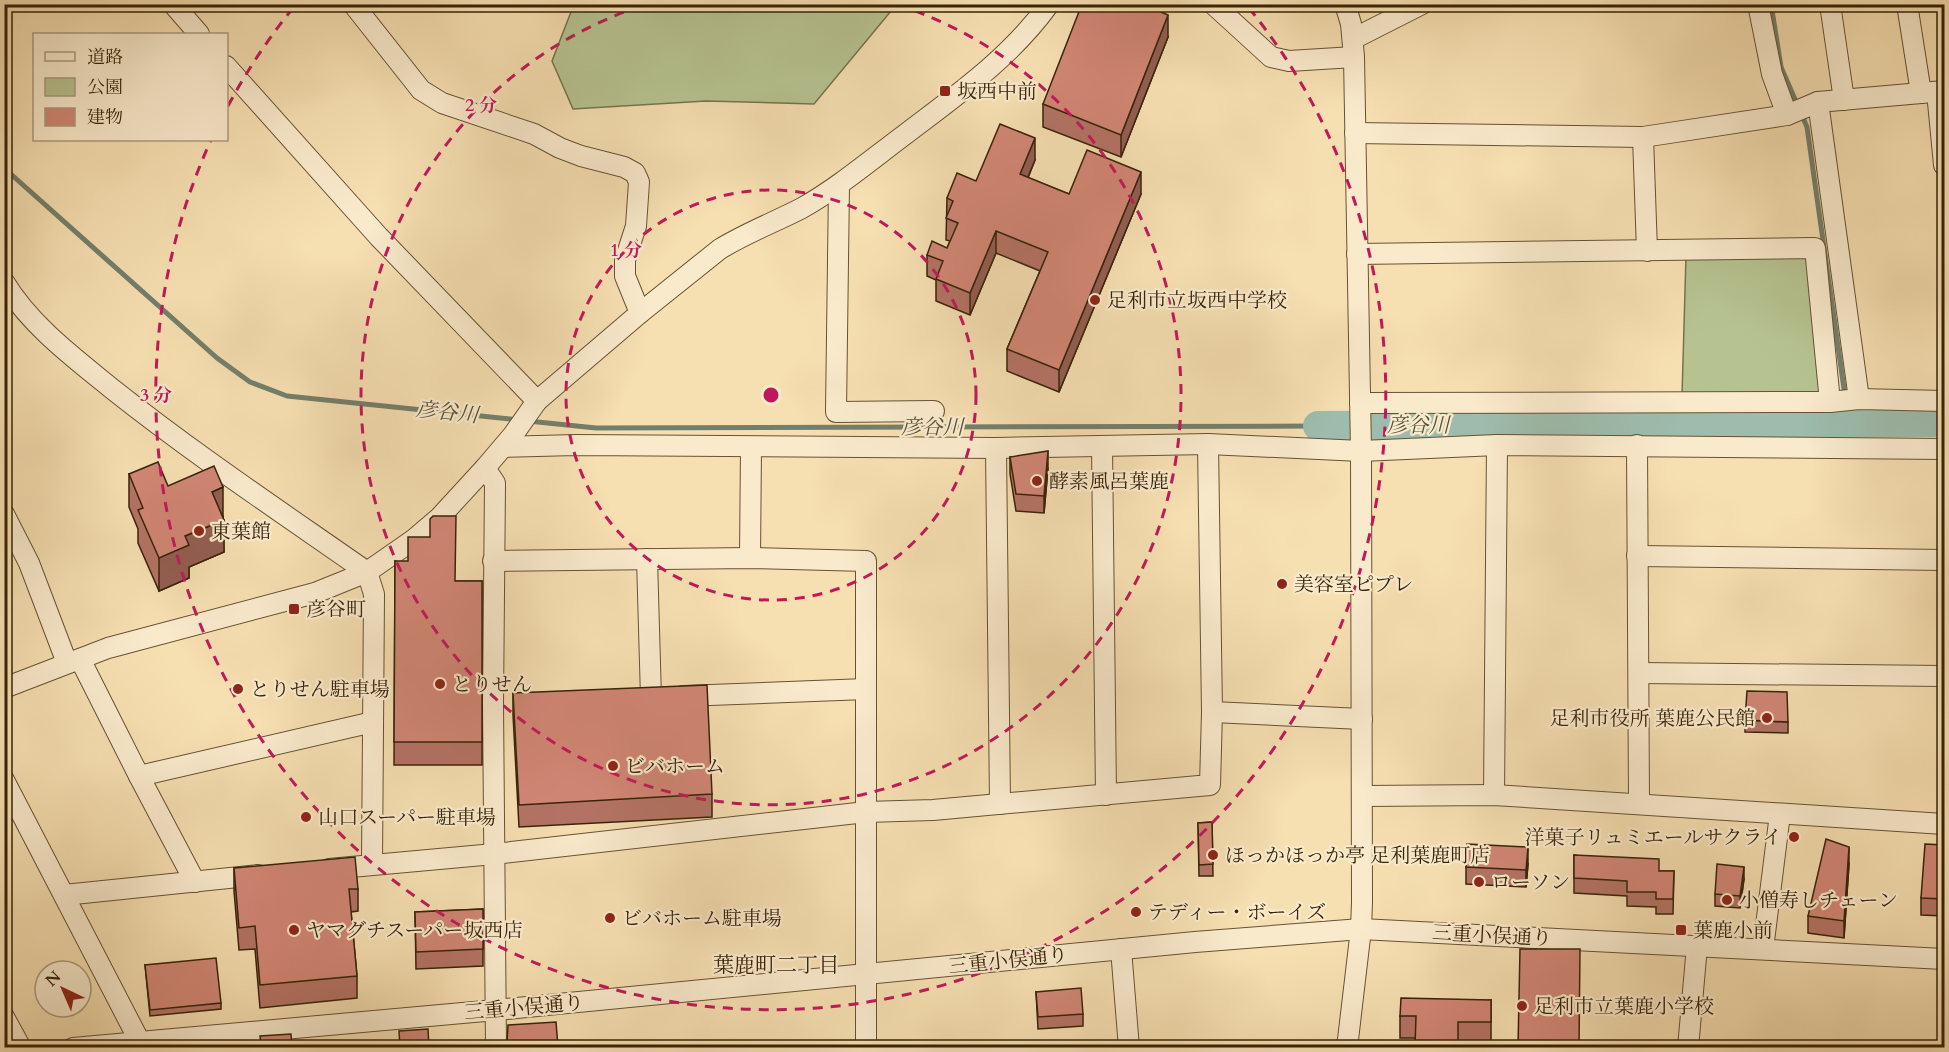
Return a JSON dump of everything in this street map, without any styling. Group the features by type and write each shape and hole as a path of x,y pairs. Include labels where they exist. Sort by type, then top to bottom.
{"street":[{"path":"173,4 198,33"},
{"path":"353,4 421,90 442,103 534,134 581,156 624,167 635,173 639,182 636,226 625,260 625,276 640,313"},
{"path":"4,688 108,648 315,593 367,572 440,517 508,441 534,404 640,313 720,249 801,208 839,185 999,60 1032,27 1049,4"},
{"path":"1214,4 1271,57 1289,61 1353,48 1422,4"},
{"path":"1345,4 1353,48 1361,446 1362,718 1361,929 1347,1047"},
{"path":"1758,4 1772,74 1787,115"},
{"path":"1830,4 1844,100"},
{"path":"1907,4 1934,92 1944,165"},
{"path":"228,68 379,237 534,404"},
{"path":"1355,133 1643,137 1787,115 1818,102 1934,92"},
{"path":"1818,102 1859,399"},
{"path":"1643,137 1647,251"},
{"path":"839,185 836,412 934,411"},
{"path":"1357,254 1815,248 1830,402"},
{"path":"4,282 15,300 70,354 171,435 367,572 374,594 372,864"},
{"path":"1360,410 1830,402 1859,399 1944,401"},
{"path":"508,441 587,445 751,447 996,448 1208,444 1636,445 1944,449"},
{"path":"313,870 494,854 866,812 933,810 1210,785 1212,712 1208,444"},
{"path":"1494,795 1497,445"},
{"path":"1636,445 1639,803"},
{"path":"1102,446 1106,795"},
{"path":"750,558 751,447"},
{"path":"996,448 1000,804"},
{"path":"485,468 495,483 493,704 496,1047"},
{"path":"4,514 73,661 139,776 195,882"},
{"path":"1637,555 1944,560"},
{"path":"493,561 750,558 866,561 866,1047"},
{"path":"647,559 651,698"},
{"path":"1639,674 1944,676"},
{"path":"628,699 866,689"},
{"path":"493,704 516,703"},
{"path":"1212,712 1362,718"},
{"path":"139,776 374,722"},
{"path":"4,780 141,1044"},
{"path":"1362,796 1494,795 1944,824"},
{"path":"1763,949 1780,814"},
{"path":"64,895 278,874"},
{"name":"三重小俣通り","path":"73,1047 141,1044 1121,949 1361,929 1944,958"},
{"path":"1688,1047 1697,946"},
{"path":"1121,949 1122,1047"},
{"path":"4,1017 21,1047"}],"green space":[{"path":"574,4 896,5 814,104 706,101 573,109 552,61"},
{"path":"1811,253 1824,397 1682,396 1686,256"}],"building":[{"path":"1082,4 1142,4 1168,15 1121,135 1043,104"},
{"path":"1000,124 1035,138 1020,174 1069,194 1087,150 1141,172 1059,370 1007,349 1048,252 996,231 970,293 936,279 943,261 927,255 932,241 947,248 958,223 946,218 953,201 947,198 957,173 976,181"},
{"path":"1048,451 1044,496 1016,494 1010,457"},
{"path":"158,462 168,486 214,466 223,487 212,492 224,520 185,536 189,545 159,558 138,510 143,508 129,474"},
{"name":"とりせん","path":"433,516 456,516 455,581 482,581 482,742 394,742 395,561 408,561 408,537 430,537 430,519"},
{"name":"ビバホーム","path":"707,685 712,794 519,805 513,693"},
{"name":"足利市役所 葉鹿公民館","path":"1747,691 1787,692 1788,722 1745,720"},
{"path":"1212,822 1213,864 1199,865 1198,823"},
{"path":"1826,839 1849,847 1844,921 1808,916"},
{"path":"1467,844 1528,847 1526,870 1466,867"},
{"path":"1925,844 1944,845 1944,899 1921,898"},
{"path":"1574,855 1659,859 1659,871 1674,871 1673,899 1656,899 1656,892 1627,892 1627,881 1574,878"},
{"name":"ヤマグチスーパー坂西店","path":"355,857 358,889 349,889 357,976 260,985 255,926 239,928 234,868"},
{"path":"1717,864 1744,867 1740,896 1715,894"},
{"path":"483,909 483,949 416,952 415,912"},
{"path":"1520,949 1580,949 1579,1047 1518,1047"},
{"path":"216,958 221,1003 150,1010 145,965"},
{"path":"1081,988 1083,1014 1038,1017 1036,992"},
{"path":"1401,998 1491,1000 1491,1022 1458,1022 1458,1047 1415,1047 1416,1016 1400,1016"},
{"path":"556,1022 558,1047 499,1047 507,1042 508,1025"},
{"path":"428,1029 429,1047 400,1047 399,1031"},
{"path":"291,1034 292,1047 261,1047 260,1036"}],"waterway":[{"path":"1771,4 1781,67 1807,127 1845,396"},
{"name":"彦谷川","path":"4,168 217,358 250,382 287,396 519,420"},
{"path":"1847,405 1849,423"},
{"name":"彦谷川","path":"528,421 596,428 1318,426"},
{"name":"彦谷川","path":"1318,426 1944,422"}],"place":[{"name":"坂西中前","path":"945,91"},
{"name":"足利市立坂西中学校","path":"1095,300"},
{"name":"酵素風呂葉鹿","path":"1037,481"},
{"name":"東葉館","path":"199,531"},
{"name":"美容室ピプレ","path":"1282,584"},
{"name":"彦谷町","path":"294,609"},
{"name":"とりせん","path":"440,684"},
{"name":"とりせん駐車場","path":"238,689"},
{"name":"足利市役所 葉鹿公民館","path":"1767,718"},
{"name":"ビバホーム","path":"613,766"},
{"name":"山口スーパー駐車場","path":"306,817"},
{"name":"洋菓子リュミエールサクライ","path":"1794,837"},
{"name":"ほっかほっか亭 足利葉鹿町店","path":"1213,855"},
{"name":"ローソン","path":"1479,882"},
{"name":"小僧寿しチェーン","path":"1727,900"},
{"name":"テディー・ボーイズ","path":"1136,912"},
{"name":"ビバホーム駐車場","path":"610,918"},
{"name":"ヤマグチスーパー坂西店","path":"294,930"},
{"name":"葉鹿小前","path":"1681,930"},
{"name":"足利市立葉鹿小学校","path":"1522,1006"}],"district":[{"name":"葉鹿町二丁目","path":"776,965"}]}
